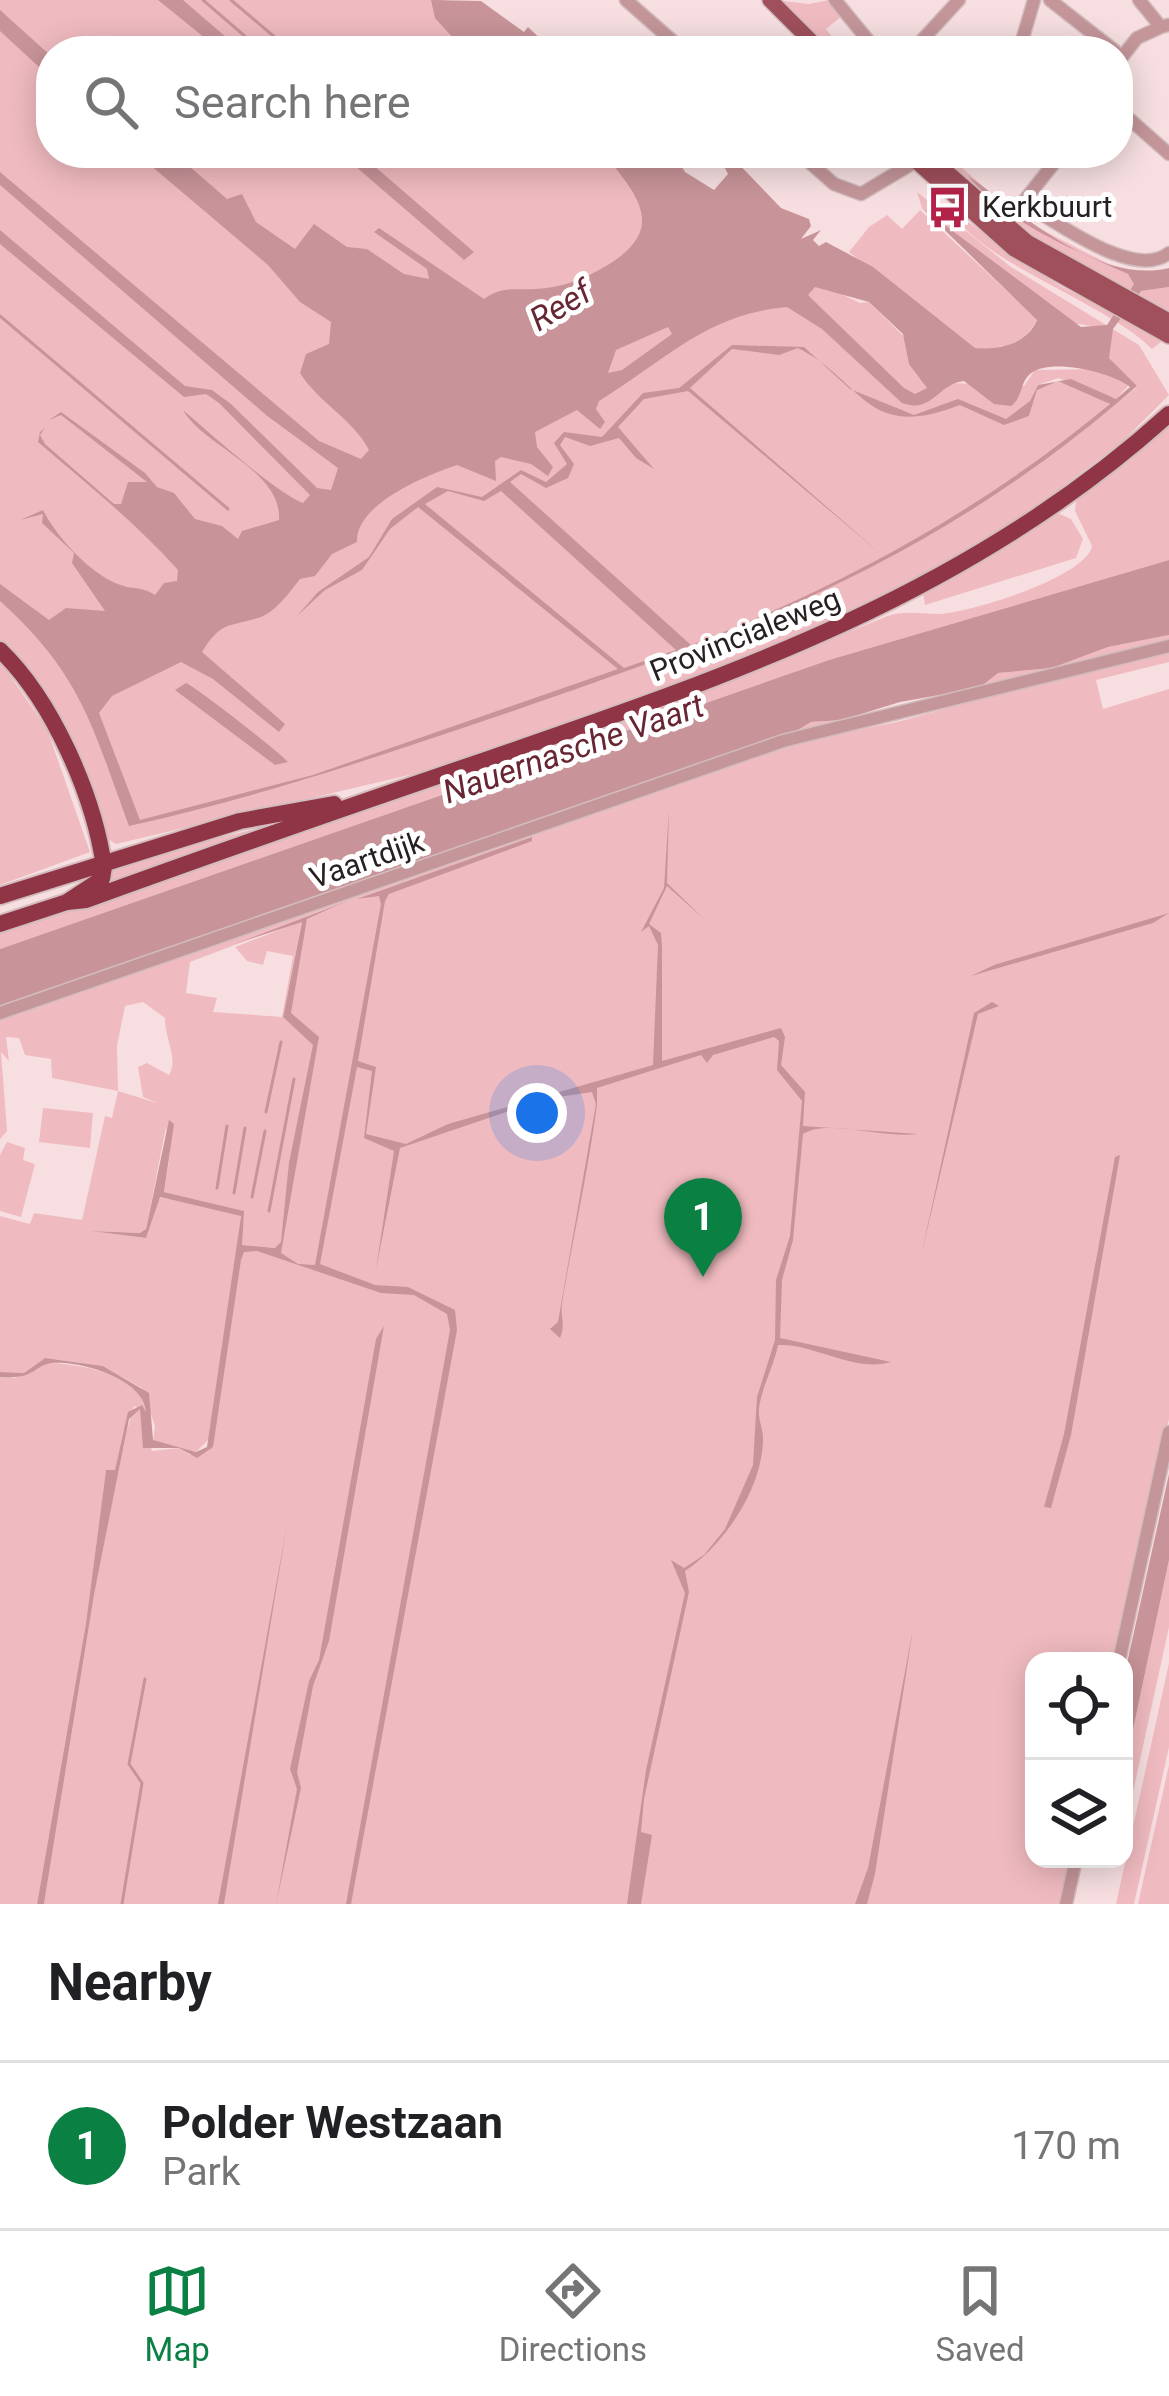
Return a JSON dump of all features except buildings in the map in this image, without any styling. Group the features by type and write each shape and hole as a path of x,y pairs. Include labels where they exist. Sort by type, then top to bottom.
{"highway":[{"name":"Provincialeweg","path":"1095,470 1169,401"},
{"name":"Provincialeweg","path":"0,924 86,900 734,674 812,642 975,556 1169,414"},
{"path":"0,650 30,682 55,725 104,863 96,885 67,902"},
{"name":"Provincialeweg","path":"0,896 240,821 388,793"}],"main road":[{"path":"757,0 792,36"},
{"path":"770,0 806,36"},
{"path":"933,168 1014,249 1169,336"},
{"path":"936,168 1027,242 1169,321"}],"street":[{"path":"626,0 667,36"},
{"path":"835,0 865,36"},
{"path":"926,36 959,0"},
{"path":"1023,36 1034,0"},
{"path":"1050,0 1095,36"},
{"path":"1133,42 1165,26 1139,0"},
{"path":"1133,122 1169,154"},
{"path":"816,168 834,184 859,194 900,168"},
{"path":"1050,168 1024,200 1030,207 1130,261 1151,263 1169,254"},
{"name":"Vaartdijk","path":"0,1013 783,741 1169,646"},
{"path":"1121,1652 1169,1432"},
{"path":"1066,1904 1074,1868"}],"shaded area":[{"path":"0,0 444,0 464,36 36,36 36,168 632,168 823,285 860,303 869,302 951,383 1024,386 1035,370 1097,369 1129,385 1116,399 1058,378 1038,385 1030,401 1014,414 1017,418 1029,416 1037,390 1056,382 1075,385 1110,405 1056,449 1137,387 1109,358 1103,328 1067,322 922,208 917,192 1011,267 1139,345 1169,395 1122,442 1010,526 825,630 456,764 116,844 105,837 54,708 0,640"},
{"path":"774,0 809,4 829,0 842,16 826,29 831,36 811,36"},
{"path":"951,168 962,168 1019,218 1128,274 1141,291 1169,287 1169,317 1030,236"},
{"path":"920,210 1037,319 1019,340 974,348 849,252 869,227 887,215 902,229"},
{"path":"951,210 1060,286 1165,339 1152,349 1105,315 987,247"},
{"path":"1169,418 1169,560 829,660 0,949 0,934 556,743 885,617 954,612 1049,581 1085,558 1092,546 1075,511 1077,494"},
{"path":"1055,512 1071,519 1083,539 1076,558 925,605 923,592"},
{"path":"1169,635 1169,641 793,733 811,722 842,720 944,694 998,673 1052,668 1108,647"},
{"path":"1169,648 1169,662 1096,680 1103,709 1169,689 1169,1419 1117,1652 1025,1652 1025,1868 1070,1868 1062,1904 44,1904 94,1595 129,1419 140,1408 152,1451 179,1448 190,1455 210,1449 209,1439 196,1452 153,1441 155,1426 142,1388 103,1366 45,1358 24,1373 0,1372 0,1216 30,1224 34,1213 82,1220 105,1116 112,1118 118,1091 52,1078 51,1059 25,1055 19,1038 6,1037 9,1061 1,1052 7,1131 0,1139 0,1017 783,745 897,722","holes":["347,902 307,919 289,1020 318,1040 284,1236 289,1162 314,1045 283,1017 302,921 235,947 247,961 263,965 267,951 293,956 282,1017 213,1012 217,998 186,993 190,962","143,1002 165,1018 172,1062 169,1075 147,1063 138,1067 143,1097 157,1103 118,1091 117,1046 125,1006","166,1127 170,1154 164,1192 243,1211 241,1245 276,1248 242,1251 217,1392 241,1215 159,1197 146,1238 92,1231 141,1233 146,1229"]},
{"path":"0,661 47,729 90,852 0,885"},
{"path":"292,820 108,885 111,864"},
{"path":"43,1108 93,1113 90,1148 39,1142"},
{"path":"7,1142 25,1148 23,1160 35,1164 21,1217 0,1211 0,1155"},
{"path":"46,1363 92,1369 122,1381 135,1390 147,1414 134,1406 115,1471 106,1471 86,1623 37,1904 0,1904 0,1377 15,1378"},
{"path":"1169,1560 1169,1627 1133,1792 1133,1730"},
{"path":"1169,1663 1169,1747 1134,1904 1116,1904 1124,1868 1133,1868 1133,1827"},
{"path":"1169,1765 1169,1904 1138,1904"}],"water":[{"path":"158,0 183,0 225,36 202,36"},
{"path":"431,0 481,1 524,32 528,27 537,36 451,36 435,18"},
{"path":"0,10 36,42 36,64 0,31"},
{"name":"Reef","path":"154,168 191,168 227,199 242,194 256,222 295,249 314,224 347,247 367,249 404,274 429,279 427,269 374,232 379,228 484,299 502,290 563,285 625,253 642,226 641,213 615,168 683,168 714,190 728,174 725,168 742,168 781,208 809,219 811,226 801,239 821,230 813,240 819,246 826,242 873,267 975,348 1011,344 1037,320 922,208 1081,327 1107,325 1134,284 1128,274 1064,245 1002,208 968,176 1062,243 1089,256 1115,266 1169,268 1169,287 1141,291 1113,329 1109,358 1137,386 1063,447 914,544 838,584 678,652 365,761 129,826 81,704 50,653 0,601 0,584 49,620 66,608 105,611 72,563 74,553 42,523 43,514 20,520 43,510 77,555 114,582 155,595 164,583 177,581 178,570 128,519 38,442 40,432 45,428 40,435 45,444 114,504 121,504 128,482 147,482 61,415 49,420 61,412 145,473 157,487 174,493 195,519 222,526 238,539 242,531 279,520 277,502 255,473 183,410 277,487 303,503 310,495 219,403 206,394 184,397 0,244 0,230 185,386 212,390 231,404 317,488 331,490 338,468 266,415 0,185 0,172 319,441 361,459 369,450 362,439 300,373 306,354 329,344 331,322 300,302 268,265","holes":["815,287 869,302 903,334 909,364 927,388 915,394 904,388 808,295","787,307 822,329 902,403 912,405 928,402 964,381 994,404 1011,406 1030,374 1051,367 1095,372 1130,387 1116,399 1071,379 1059,381 1110,404 1012,478 910,542 803,597 691,645 510,482 521,474 546,488 568,478 574,464 560,445 565,437 590,446 619,438 636,458 654,469 618,427 644,399 688,391 881,554 690,388 732,349 779,355 798,348 820,361 804,347 732,345 679,388 643,393 602,437 564,432 554,443 567,464 546,482 521,470 482,497 437,487 392,519 369,557 318,592 297,616 325,590 362,570 390,529 418,507 618,669 313,775 140,820 99,713 112,696 181,662 213,679 279,732 285,724 202,652 215,635 270,612 300,579 315,576 332,554 357,542 367,516 410,484 457,465 496,481 495,461 501,457 531,464 548,476 553,467 537,447 535,432 577,410 600,429 605,422 596,409 599,401 710,329 758,311","668,327 672,334 622,370 608,373 616,350","448,491 484,501 501,491 676,650 624,668 425,504"]},
{"path":"357,168 376,168 474,252 464,260"},
{"path":"1057,382 1037,390 1029,416 1004,425 960,405 929,415 904,416 885,412 853,390 914,415 958,399 1006,419 1030,401 1038,385"},
{"path":"1169,560 1169,635 1108,647 1052,668 998,673 979,688 900,702 842,720 811,722 793,733 0,1009 0,949 829,660"},
{"path":"186,683 288,762 275,765 175,690"},
{"path":"669,809 667,883 705,920 667,886 649,924 661,933 662,1061 781,1028 785,1037 781,1065 805,1092 803,1126 834,1128 803,1134 793,1240 782,1280 780,1338 891,1362 863,1364 778,1345 759,1412 763,1436 757,1475 727,1530 700,1560 685,1571 689,1592 644,1799 641,1832 652,1835 641,1904 627,1904 646,1770 685,1593 671,1560 684,1568 704,1555 725,1529 753,1465 757,1397 775,1340 776,1280 790,1236 802,1101 777,1070 779,1041 774,1037 713,1055 707,1063 701,1055 597,1088 597,1105 593,1130 562,1303 560,1338 550,1329 558,1322 596,1104 592,1092 545,1099 400,1148 376,1269 394,1151 364,1138 372,1071 357,1067 320,1264 375,1285 408,1287 455,1310 457,1330 351,1904 346,1904 450,1330 447,1314 414,1295 381,1293 257,1251 244,1252 241,1260 213,1447 197,1458 179,1448 143,1448 140,1409 129,1419 94,1595 44,1904 37,1904 86,1623 106,1470 115,1470 128,1412 142,1405 146,1412 135,1390 94,1369 52,1363 20,1376 0,1377 0,1372 24,1373 45,1358 103,1366 149,1393 153,1440 196,1452 207,1447 241,1216 160,1197 146,1238 91,1231 140,1233 146,1229 169,1120 174,1124 164,1192 244,1211 242,1245 275,1248 281,1242 289,1162 313,1045 283,1017 302,922 235,944 348,901 307,919 291,1013 319,1037 281,1253 298,1264 315,1265 381,904 379,896 357,899 532,837 532,841 389,894 385,901 358,1061 376,1067 366,1134 406,1144 448,1124 653,1065 658,945 649,926 641,932 664,888"},
{"path":"1169,913 1153,923 971,976 994,965"},
{"path":"992,1002 999,1006 978,1014 921,1256 974,1013"},
{"path":"1120,1155 1071,1435 1051,1508 1044,1507 1064,1434 1115,1157"},
{"path":"384,1326 329,1641 313,1686 297,1772 301,1788 276,1904 297,1789 290,1769 309,1681 319,1660 376,1339"},
{"path":"1169,1474 1169,1560 1133,1730 1130,1652"},
{"path":"287,1525 224,1904 218,1904"},
{"path":"913,1629 875,1874 867,1904 855,1904 868,1868"}],"waterway":[{"path":"203,0 245,36"},
{"path":"231,0 273,36"},
{"path":"0,316 228,509"},
{"path":"266,1112 281,1042"},
{"path":"269,1211 294,1079"},
{"path":"217,1188 227,1126"},
{"path":"234,1193 245,1128"},
{"path":"252,1197 265,1131"},
{"path":"122,1904 142,1783 129,1764 145,1679"}],"place":[{"name":"Kerkbuurt","path":"948,207"},
{"name":"Polder Westzaan","path":"703,1277"}],"water label":[{"name":"Nauernasche Vaart","path":"573,748"}]}
